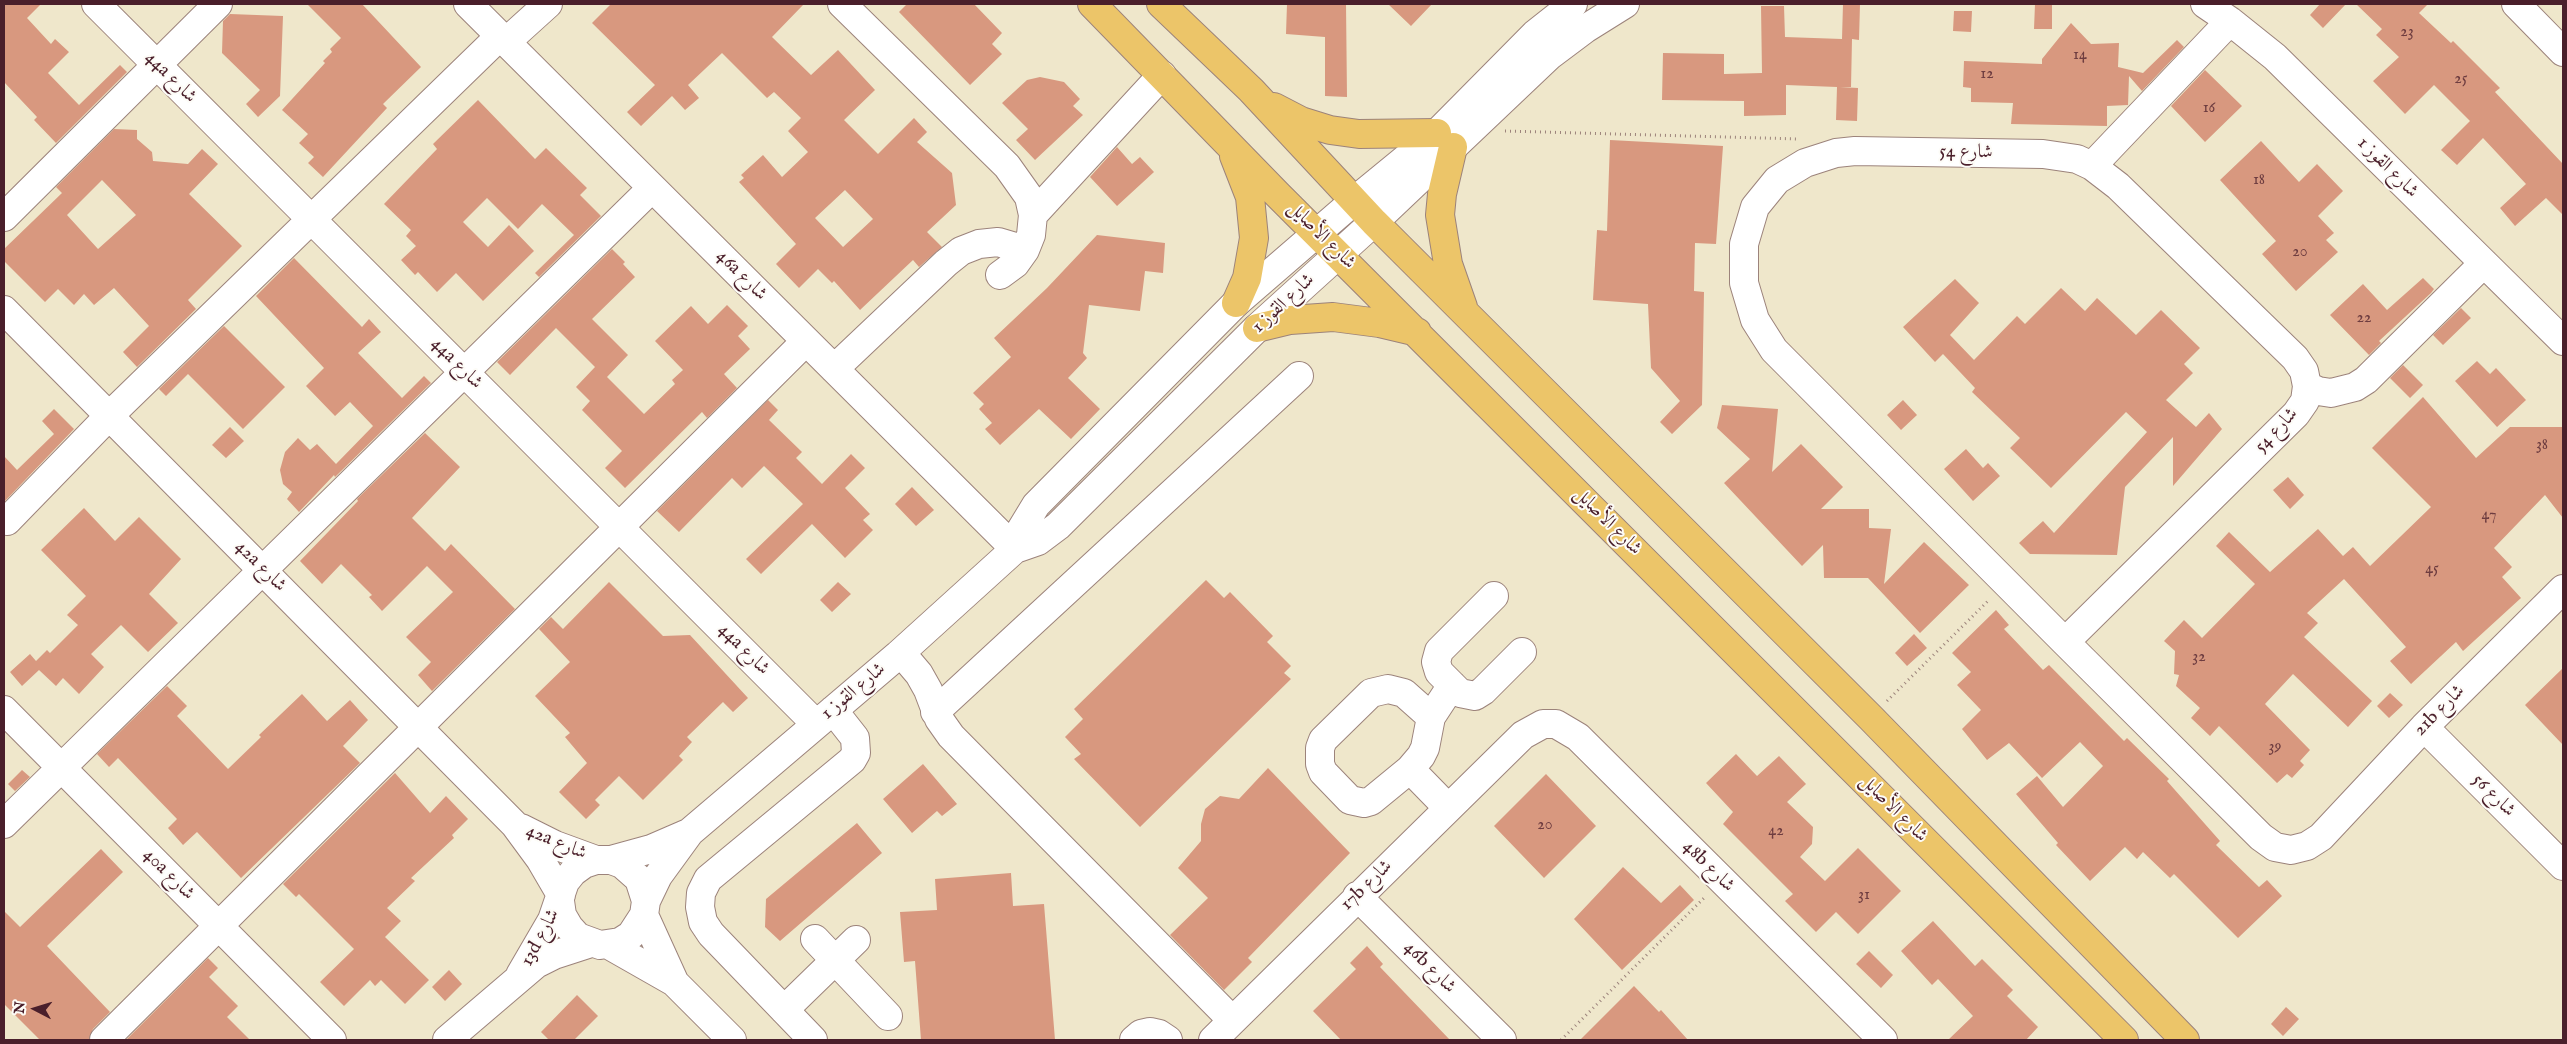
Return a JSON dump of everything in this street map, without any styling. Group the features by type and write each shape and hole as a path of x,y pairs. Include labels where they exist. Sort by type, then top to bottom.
{"main road":[{"name":"شارع الأصايل","path":"1092,4 1317,233 2124,1040"},
{"path":"1162,4 1251,90 1374,222 1871,718 2185,1040"},
{"path":"1251,90 1275,108 1293,117 1330,130 1359,134 1454,137 1442,194 1440,215 1448,264 1465,314"},
{"path":"1229,143 1250,197 1253,218 1252,258 1236,303"},
{"path":"1257,328 1290,320 1333,317 1379,323 1417,332"}],"street":[{"name":"44a شارع","path":"96,4 619,527 825,717 855,738 856,753 852,760 719,869 708,880 701,893 700,907 703,922 711,934 813,1040"},
{"path":"4,218 218,4"},
{"name":"46a شارع","path":"468,4 1015,549"},
{"path":"6,521 109,416 312,219 503,39 548,4"},
{"path":"842,4 1020,181 1029,197 1033,215 1032,235 1025,250 1014,264 1000,275"},
{"name":"شارع القوز 1","path":"645,908 658,876 690,832 898,655 1015,549 1038,541 1058,526 1257,328 1374,222 1454,137 1535,34 1573,4"},
{"name":"شارع القوز 1","path":"1015,549 1023,525 1036,505 1236,303 1354,200 1454,137 1550,56 1586,29 1626,4"},
{"path":"2516,4 2559,40"},
{"path":"2092,166 2223,11"},
{"name":"شارع القوز 1","path":"2223,11 2274,57 2563,341"},
{"path":"1033,215 1162,75"},
{"name":"شارع 54","path":"2065,642 2296,414 2305,401 2307,386 2304,371 2295,358 2118,186 2092,166 2068,157 2043,154 1855,151 1836,153 1805,163 1777,180 1755,207 1744,244 1744,283 1755,320 1774,350 2006,583 2065,642 2261,837 2275,847 2291,850 2307,846 2321,837"},
{"path":"4,824 652,188"},
{"path":"834,369 946,262 962,251 979,244 998,242 1025,250"},
{"path":"2307,386 2318,391 2343,392 2366,380 2484,264"},
{"name":"42a شارع","path":"4,310 515,825 540,859 561,898"},
{"path":"104,1040 806,341"},
{"path":"935,712 1300,376"},
{"name":"21b شارع","path":"2321,837 2424,727 2563,589"},
{"path":"1494,596 1439,651 1437,667 1452,685 1465,696 1479,694 1522,652"},
{"path":"898,655 908,661 919,674 928,690 935,712 951,736 1232,1020"},
{"path":"1431,718 1404,693 1388,689 1379,690 1364,698 1329,733 1320,748 1320,764 1324,772 1344,796 1357,803 1371,800 1410,769 1425,748 1431,718 1452,685"},
{"name":"40a شارع","path":"4,710 332,1040"},
{"name":"48b شارع","path":"1523,734 1543,724 1556,724 1568,730 1882,1040"},
{"name":"شارع 56","path":"2424,727 2563,866"},
{"name":"17b شارع","path":"1213,1040 1523,734"},
{"path":"1410,769 1448,808"},
{"name":"42a شارع","path":"515,825 555,845 604,860"},
{"name":"شارع القوز 1","path":"604,860 651,849 690,832"},
{"path":"674,982 645,908 639,879 626,867 604,860 573,872 565,882 561,898 562,915 568,927 578,937 600,944 674,982 732,1040"},
{"name":"46b شارع","path":"1357,896 1502,1040"},
{"name":"13d شارع","path":"520,975 543,939 561,898"},
{"path":"600,944 630,935 645,908"},
{"path":"815,939 888,1016"},
{"path":"784,1010 856,940"},
{"name":"13d شارع","path":"447,1040 520,975 554,954 600,944"},
{"path":"1134,1040 1141,1034 1150,1032 1159,1034 1168,1040"}],"path":[{"path":"1454,137 1785,136 1812,142 1836,153"},
{"path":"1871,718 2006,583"},
{"path":"1561,1040 1722,880"}],"building":[{"path":"4,4 41,4 27,18 51,44 55,39 69,52 48,73 79,105 120,65 127,72 56,143 34,120 37,117 4,82"},
{"path":"307,4 362,4 421,67 383,104 387,108 323,177 308,163 314,157 299,143 308,134 282,110 325,63 323,61 332,52 330,49 341,38"},
{"path":"611,4 804,4 772,37 811,75 838,50 875,90 844,120 878,154 914,118 927,132 917,142 952,173 956,205 927,232 942,247 919,267 913,260 860,310 834,281 832,283 818,269 799,288 776,264 796,244 739,182 744,178 741,175 763,155 782,177 808,152 788,131 801,118 774,92 767,98 722,53 688,85 699,98 685,110 672,96 641,126 627,112 655,85 592,23","holes":["845,190 873,219 843,247 815,218"]},
{"path":"907,4 974,4 1002,33 992,44 1002,54 970,85 899,12"},
{"path":"1287,4 1346,4 1347,97 1325,96 1325,37 1286,34"},
{"path":"1388,4 1432,4 1411,26"},
{"path":"1843,4 1860,4 1859,40 1852,39 1851,87 1840,87 1858,88 1857,121 1836,120 1837,87 1786,85 1786,115 1744,116 1744,101 1662,100 1663,53 1724,54 1724,74 1762,73 1761,6 1784,6 1785,37 1842,39"},
{"path":"2035,4 2052,4 2052,29 2034,29"},
{"path":"2320,4 2346,4 2323,28 2310,15"},
{"path":"2356,4 2428,4 2419,13 2451,43 2453,41 2500,88 2495,92 2563,164 2563,215 2546,198 2515,226 2500,208 2526,184 2483,138 2457,165 2441,150 2470,121 2434,85 2405,114 2373,81 2399,57 2376,35 2382,29"},
{"path":"1954,11 1972,11 1971,32 1953,31"},
{"path":"230,14 283,16 280,96 258,117 246,104 260,90 222,53 223,21"},
{"path":"2071,23 2091,44 2119,43 2118,67 2143,73 2177,40 2184,47 2142,91 2129,76 2128,105 2107,106 2107,126 2011,124 2013,103 1971,102 1971,88 1963,87 1964,61 2042,64 2042,59"},
{"path":"2205,70 2242,106 2205,142 2171,106"},
{"path":"1040,77 1064,82 1080,99 1073,106 1083,115 1035,160 1016,140 1028,129 1002,103 1027,80"},
{"path":"478,100 535,159 546,148 587,188 580,195 601,216 539,277 535,273 574,235 542,204 518,229 487,198 463,222 488,247 509,225 534,251 483,301 456,273 437,292 418,272 415,275 401,260 416,246 406,236 411,230 384,204 437,149 433,144"},
{"path":"114,129 137,130 137,139 152,152 153,161 188,164 202,149 218,164 189,194 242,246 188,300 196,309 137,367 123,352 149,326 114,288 94,305 84,294 74,305 58,289 45,302 4,261 4,249 62,193 56,187","holes":["102,180 136,215 98,249 67,215"]},
{"path":"1610,140 1723,146 1716,244 1695,243 1694,291 1704,292 1702,405 1672,434 1660,422 1680,401 1651,368 1648,304 1593,300 1597,230 1607,231"},
{"path":"2261,141 2299,182 2317,164 2343,191 2318,216 2334,233 2326,240 2338,252 2296,291 2262,254 2276,241 2220,180"},
{"path":"1117,147 1132,164 1140,157 1154,172 1117,206 1090,177"},
{"path":"1097,235 1165,243 1163,273 1145,271 1140,311 1089,305 1083,353 1087,358 1068,378 1100,409 1071,439 1039,409 1000,445 985,429 992,423 979,409 984,404 973,393 1011,357 994,338 1047,288"},
{"path":"612,249 625,262 623,264 635,277 592,319 628,355 607,377 644,414 675,384 672,380 683,370 655,341 691,306 708,324 727,305 748,326 738,336 750,349 724,374 737,388 707,418 702,412 625,488 605,468 622,451 582,410 590,401 576,387 595,367 556,328 510,375 497,362"},
{"path":"294,258 362,327 369,319 381,332 358,353 402,398 424,376 431,383 335,477 334,475 299,512 287,499 292,492 283,484 280,470 285,452 298,438 310,450 317,444 336,464 373,426 350,402 335,416 306,386 324,368 256,296"},
{"path":"2423,278 2434,289 2379,341 2381,343 2369,355 2330,315 2363,284 2387,310"},
{"path":"1955,279 1979,303 1950,335 1974,360 2017,316 2025,324 2061,288 2085,311 2097,298 2136,335 2161,310 2200,348 2184,364 2193,373 2166,400 2196,427 2209,413 2222,429 2173,486 2173,437 2125,487 2117,555 2030,554 2019,543 2043,521 2054,533 2147,432 2126,412 2051,488 2010,448 2020,438 1972,392 1975,388 1943,354 1935,362 1903,327"},
{"path":"2461,308 2471,318 2443,345 2433,335"},
{"path":"224,326 285,387 243,429 188,374 166,396 159,389"},
{"path":"2477,361 2490,374 2496,368 2526,400 2497,427 2455,381"},
{"path":"2403,365 2423,385 2410,398 2390,378"},
{"path":"2423,397 2476,458 2510,427 2563,427 2563,518 2545,495 2494,548 2512,567 2502,577 2521,598 2463,651 2456,642 2411,684 2390,661 2406,647 2344,579 2307,613 2318,623 2304,637 2372,701 2348,727 2293,674 2265,704 2310,750 2300,761 2304,765 2292,778 2287,774 2277,783 2219,726 2210,736 2191,718 2200,708 2176,686 2179,675 2174,674 2175,651 2164,641 2184,620 2202,638 2255,584 2216,546 2229,532 2270,572 2318,529 2343,556 2353,547 2370,566 2431,507 2372,448"},
{"path":"768,400 778,410 769,420 802,452 796,458 822,484 851,454 865,468 845,488 870,514 863,520 873,530 845,558 812,524 761,574 746,559 803,504 764,466 742,488 732,478 679,532 657,511"},
{"path":"1903,400 1917,415 1901,430 1887,415"},
{"path":"1722,405 1778,409 1772,472 1801,444 1843,487 1821,509 1869,509 1869,528 1891,529 1884,584 1924,542 1969,585 1920,633 1868,578 1824,578 1823,545 1802,566 1724,483 1750,459 1717,428"},
{"path":"54,409 74,429 4,502 4,456 17,470 54,434 42,421"},
{"path":"230,427 244,441 226,458 212,445"},
{"path":"425,433 460,467 412,518 445,551 451,544 515,609 432,691 418,675 431,662 406,637 453,592 427,566 382,611 369,597 372,595 341,564 322,584 300,561 358,501 357,499"},
{"path":"1966,449 1983,468 1988,463 2000,476 1973,501 1944,469"},
{"path":"2288,477 2304,495 2290,509 2273,490"},
{"path":"912,487 934,510 916,526 895,504"},
{"path":"84,508 115,541 139,517 181,559 149,594 178,623 148,652 121,625 91,654 104,667 79,694 63,678 56,686 39,670 22,686 10,672 30,654 36,661 47,650 50,653 78,625 67,615 86,596 41,550"},
{"path":"1206,580 1224,598 1230,592 1273,636 1267,642 1291,666 1284,673 1291,679 1140,827 1074,759 1081,754 1065,737 1083,719 1074,709"},
{"path":"609,582 663,636 690,635 748,698 733,712 723,702 687,737 692,742 679,756 683,760 643,800 619,776 595,800 600,805 586,819 559,792 587,763 565,737 570,733 535,696 570,662 539,629 551,617 563,629"},
{"path":"838,582 851,594 832,612 820,600"},
{"path":"1996,610 2009,625 2004,629 2043,670 2049,665 2124,741 2127,738 2169,779 2167,781 2220,841 2216,845 2259,887 2267,880 2282,896 2238,938 2174,874 2170,878 2143,852 2137,859 2125,847 2090,881 2056,845 2058,843 2016,794 2037,776 2063,807 2103,766 2080,742 2042,778 2009,743 1987,760 1962,729 1981,710 1957,685 1971,672 1952,653"},
{"path":"1914,634 1927,648 1907,666 1895,653"},
{"path":"2563,668 2563,745 2525,705"},
{"path":"167,686 187,706 177,716 228,769 261,737 259,735 302,694 327,721 350,700 368,720 343,746 360,763 241,878 197,832 183,845 168,828 177,819 118,758 109,767 97,754"},
{"path":"2390,693 2403,705 2389,718 2377,706"},
{"path":"1736,754 1757,776 1779,756 1806,784 1787,802 1813,827 1812,844 1800,857 1825,881 1858,848 1901,891 1858,934 1836,912 1816,932 1785,901 1793,894 1723,824 1733,812 1706,783"},
{"path":"923,764 957,804 942,816 937,811 912,833 883,799"},
{"path":"1268,768 1350,853 1248,958 1252,962 1224,990 1170,935 1208,898 1178,868 1201,841 1201,824 1205,809 1220,796 1239,799"},
{"path":"22,770 30,777 15,791 8,784"},
{"path":"395,773 430,813 446,796 468,819 452,835 454,838 411,878 415,881 387,908 401,921 385,937 429,980 405,1004 381,980 375,986 370,980 344,1006 320,982 354,949 299,894 296,897 283,884"},
{"path":"1546,774 1596,826 1544,878 1494,826"},
{"path":"857,823 882,853 780,941 765,927 766,899"},
{"path":"101,849 123,872 47,946 110,1012 93,1029 89,1040 40,1040 4,1004 4,911 20,927"},
{"path":"1623,867 1661,903 1680,885 1694,900 1622,970 1574,919"},
{"path":"1011,873 1013,906 1044,904 1055,1040 921,1040 915,961 904,962 900,912 937,910 935,879"},
{"path":"1933,921 1975,966 1982,959 2013,990 2007,996 2038,1027 2026,1040 1948,1040 1973,1016 1938,979 1932,985 1901,951"},
{"path":"1367,946 1383,964 1380,967 1450,1040 1341,1040 1313,1011 1356,969 1350,963"},
{"path":"1869,951 1893,975 1881,988 1856,964"},
{"path":"208,958 218,968 209,977 238,1006 227,1017 250,1040 126,1040"},
{"path":"449,970 462,984 445,1001 432,987"},
{"path":"1634,986 1659,1012 1661,1010 1688,1040 1580,1040"},
{"path":"577,995 598,1016 574,1040 549,1040 541,1032"},
{"path":"2286,1007 2299,1019 2283,1036 2271,1024"}]}
